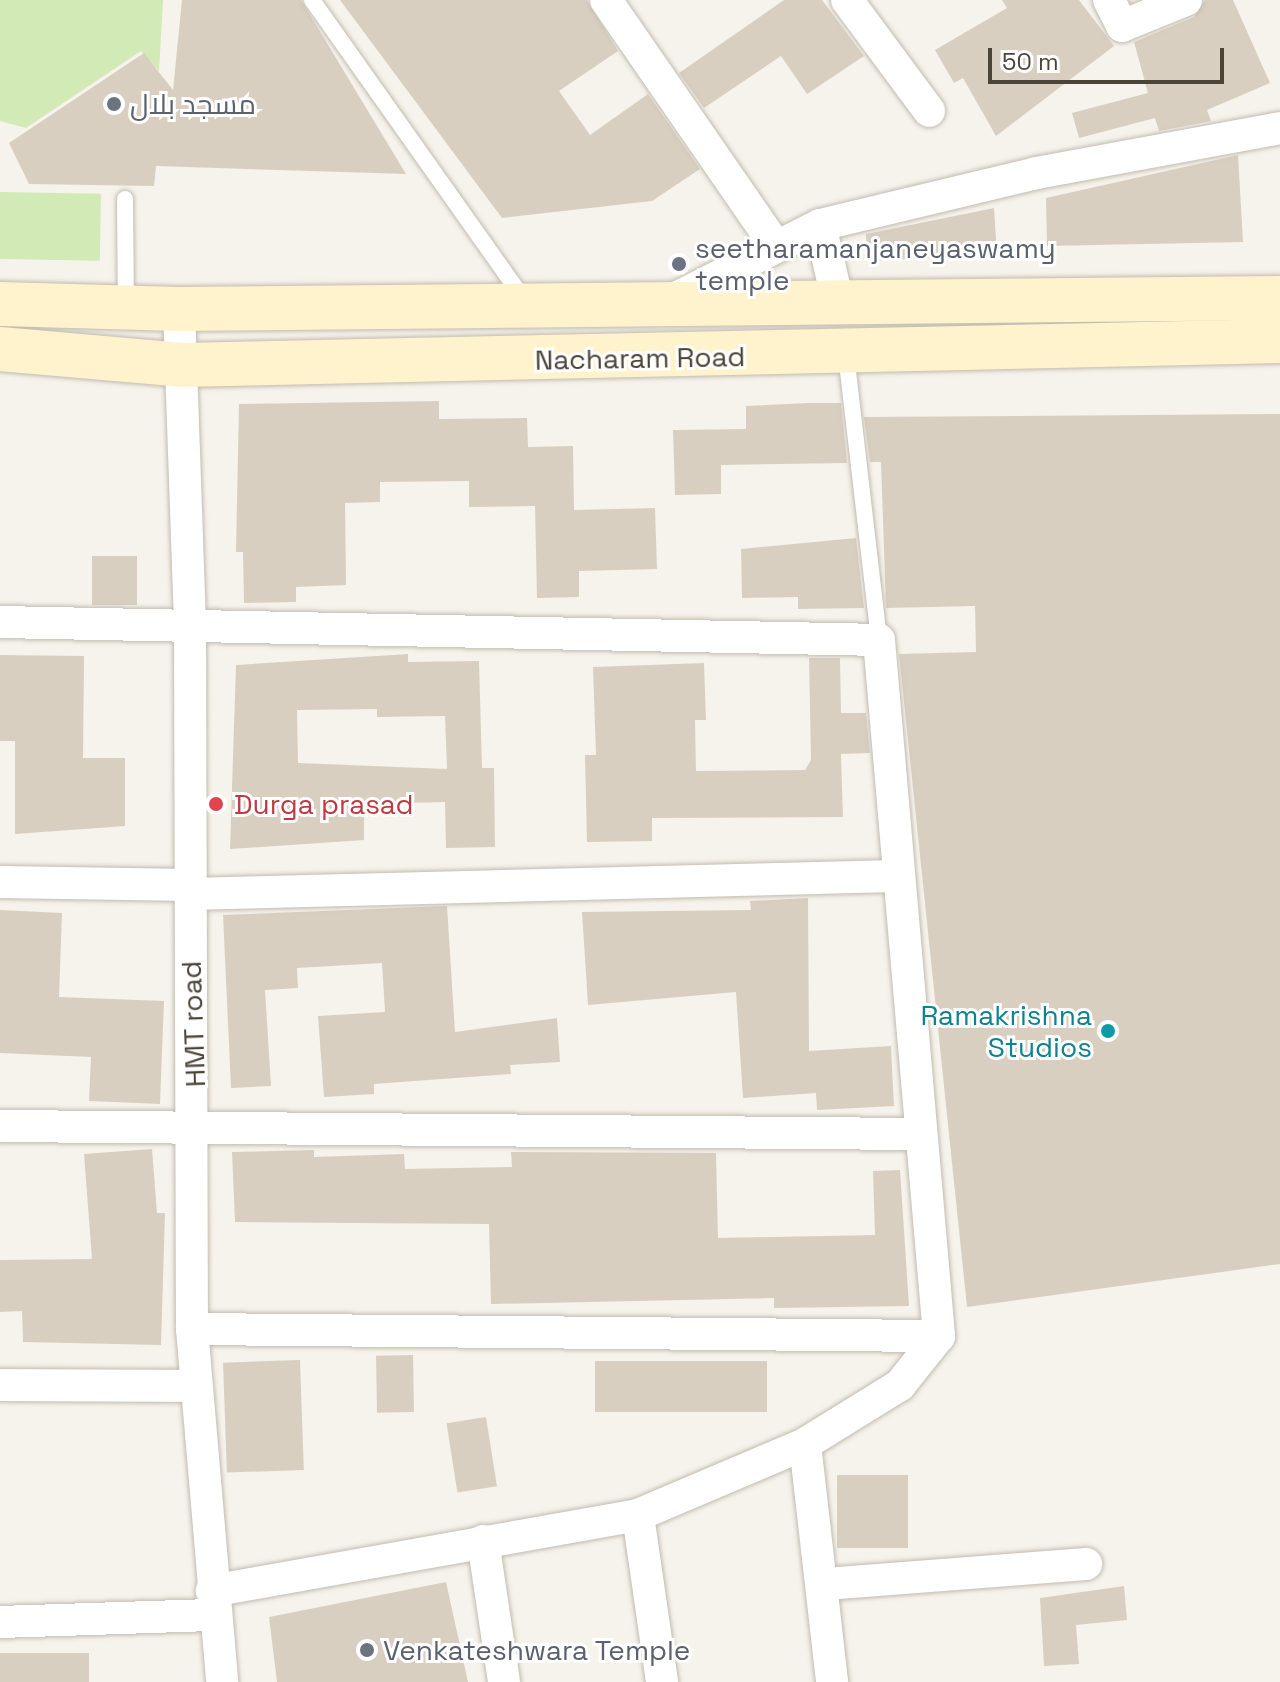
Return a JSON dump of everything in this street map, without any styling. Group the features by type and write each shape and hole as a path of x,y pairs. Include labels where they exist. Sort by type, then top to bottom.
{"main road":[{"name":"Nacharam Road","path":"0,304 179,309 660,307 837,298 1280,298"},
{"name":"Nacharam Road","path":"0,349 182,365 846,354 1280,341"}],"street":[{"path":"606,0 776,246"},
{"path":"847,0 929,111"},
{"path":"1109,0 1122,26 1186,0"},
{"path":"660,307 820,225 1036,173 1280,128"},
{"path":"820,225 837,298"},
{"name":"HMT road","path":"179,309 190,626 190,889 196,1129 192,1329 212,1603 222,1682"},
{"path":"0,622 879,640 895,876 939,1336 900,1385 805,1444 638,1515 483,1541 212,1603 0,1622"},
{"path":"0,882 190,889 895,876"},
{"path":"0,1126 919,1134"},
{"path":"192,1329 939,1336"},
{"path":"0,1385 195,1386"},
{"path":"805,1444 825,1584 832,1682"},
{"path":"638,1515 662,1682"},
{"path":"483,1541 504,1682"},
{"path":"825,1584 1086,1564"}],"lane":[{"path":"312,0 529,307"},
{"path":"125,199 126,308"},
{"path":"846,354 879,640"}],"green space":[{"path":"0,0 163,0 159,71 141,51 26,128 0,121"},
{"path":"0,192 101,194 100,261 0,259"}],"building":[{"path":"182,0 301,0 406,174 156,166 154,186 29,184 9,143 144,53 173,90"},
{"path":"340,0 587,0 618,51 559,91 590,135 648,94 700,169 652,201 502,218"},
{"path":"784,0 822,0 864,56 807,94 781,56 704,108 679,73"},
{"path":"1002,0 1079,0 1114,46 996,136 963,78 954,83 935,50 1007,8"},
{"path":"1205,0 1233,0 1270,83 1207,110 1211,121 1159,131 1155,118 1079,138 1072,113 1148,93 1134,42 1194,17"},
{"path":"1238,155 1243,242 1047,246 1046,198"},
{"path":"994,208 997,255 867,261 866,234"},
{"path":"439,401 439,419 527,418 528,447 573,446 574,510 655,508 657,569 579,571 579,597 537,598 535,506 469,507 469,481 380,482 380,502 345,503 346,585 296,587 296,602 244,603 243,552 236,552 239,404"},
{"path":"841,403 847,463 721,465 721,494 675,495 673,430 746,429 746,406"},
{"name":"Ramakrishna Studios","path":"1280,414 1280,1264 967,1307 899,654 976,652 975,606 886,608 881,462 870,462 864,417"},
{"path":"856,538 864,608 798,609 798,597 742,598 741,549"},
{"path":"92,556 137,556 137,605 92,605"},
{"path":"408,654 408,662 479,661 482,768 494,768 495,847 446,848 445,802 364,804 364,840 230,849 236,665","holes":["377,709 377,717 445,716 447,769 298,763 297,710"]},
{"path":"0,655 84,656 83,758 125,758 125,826 15,834 15,741 0,741"},
{"path":"809,658 840,658 841,713 866,713 870,753 841,754 843,817 652,818 652,841 587,842 585,755 596,755 593,667 704,663 706,720 695,720 696,771 805,770 811,760"},
{"path":"808,898 809,1051 891,1046 894,1106 817,1110 816,1093 743,1098 736,992 588,1005 582,912 751,910 750,901"},
{"path":"447,906 455,1032 557,1018 560,1062 510,1065 511,1074 374,1084 374,1094 324,1097 318,1016 385,1012 382,963 297,968 298,988 265,990 271,1086 231,1088 223,915"},
{"path":"0,910 62,913 59,997 164,1001 160,1104 89,1101 91,1057 0,1053"},
{"path":"152,1149 157,1213 165,1213 161,1345 23,1342 22,1311 0,1312 0,1260 92,1259 84,1154"},
{"path":"314,1150 314,1157 404,1154 405,1169 512,1167 511,1152 716,1153 718,1238 875,1235 873,1171 900,1170 909,1306 774,1308 774,1298 491,1304 489,1224 235,1222 232,1152"},
{"path":"413,1355 414,1412 377,1413 376,1356"},
{"path":"300,1360 304,1470 227,1473 223,1363"},
{"path":"595,1361 767,1361 767,1412 595,1412"},
{"path":"486,1417 497,1486 457,1492 446,1423"},
{"path":"837,1475 908,1475 908,1548 837,1548"},
{"name":"Venkateshwara Temple","path":"446,1582 468,1682 277,1682 269,1617"},
{"path":"1124,1586 1127,1620 1076,1625 1079,1664 1044,1666 1040,1598"},
{"path":"0,1653 89,1653 89,1682 0,1682"}],"place":[{"name":"مسجد بلال","path":"114,104"},
{"name":"seetharamanjaneyaswamy temple","path":"679,264"},
{"name":"Durga prasad","path":"216,804"},
{"name":"Ramakrishna Studios","path":"1108,1031"},
{"name":"Venkateshwara Temple","path":"367,1650"}]}
